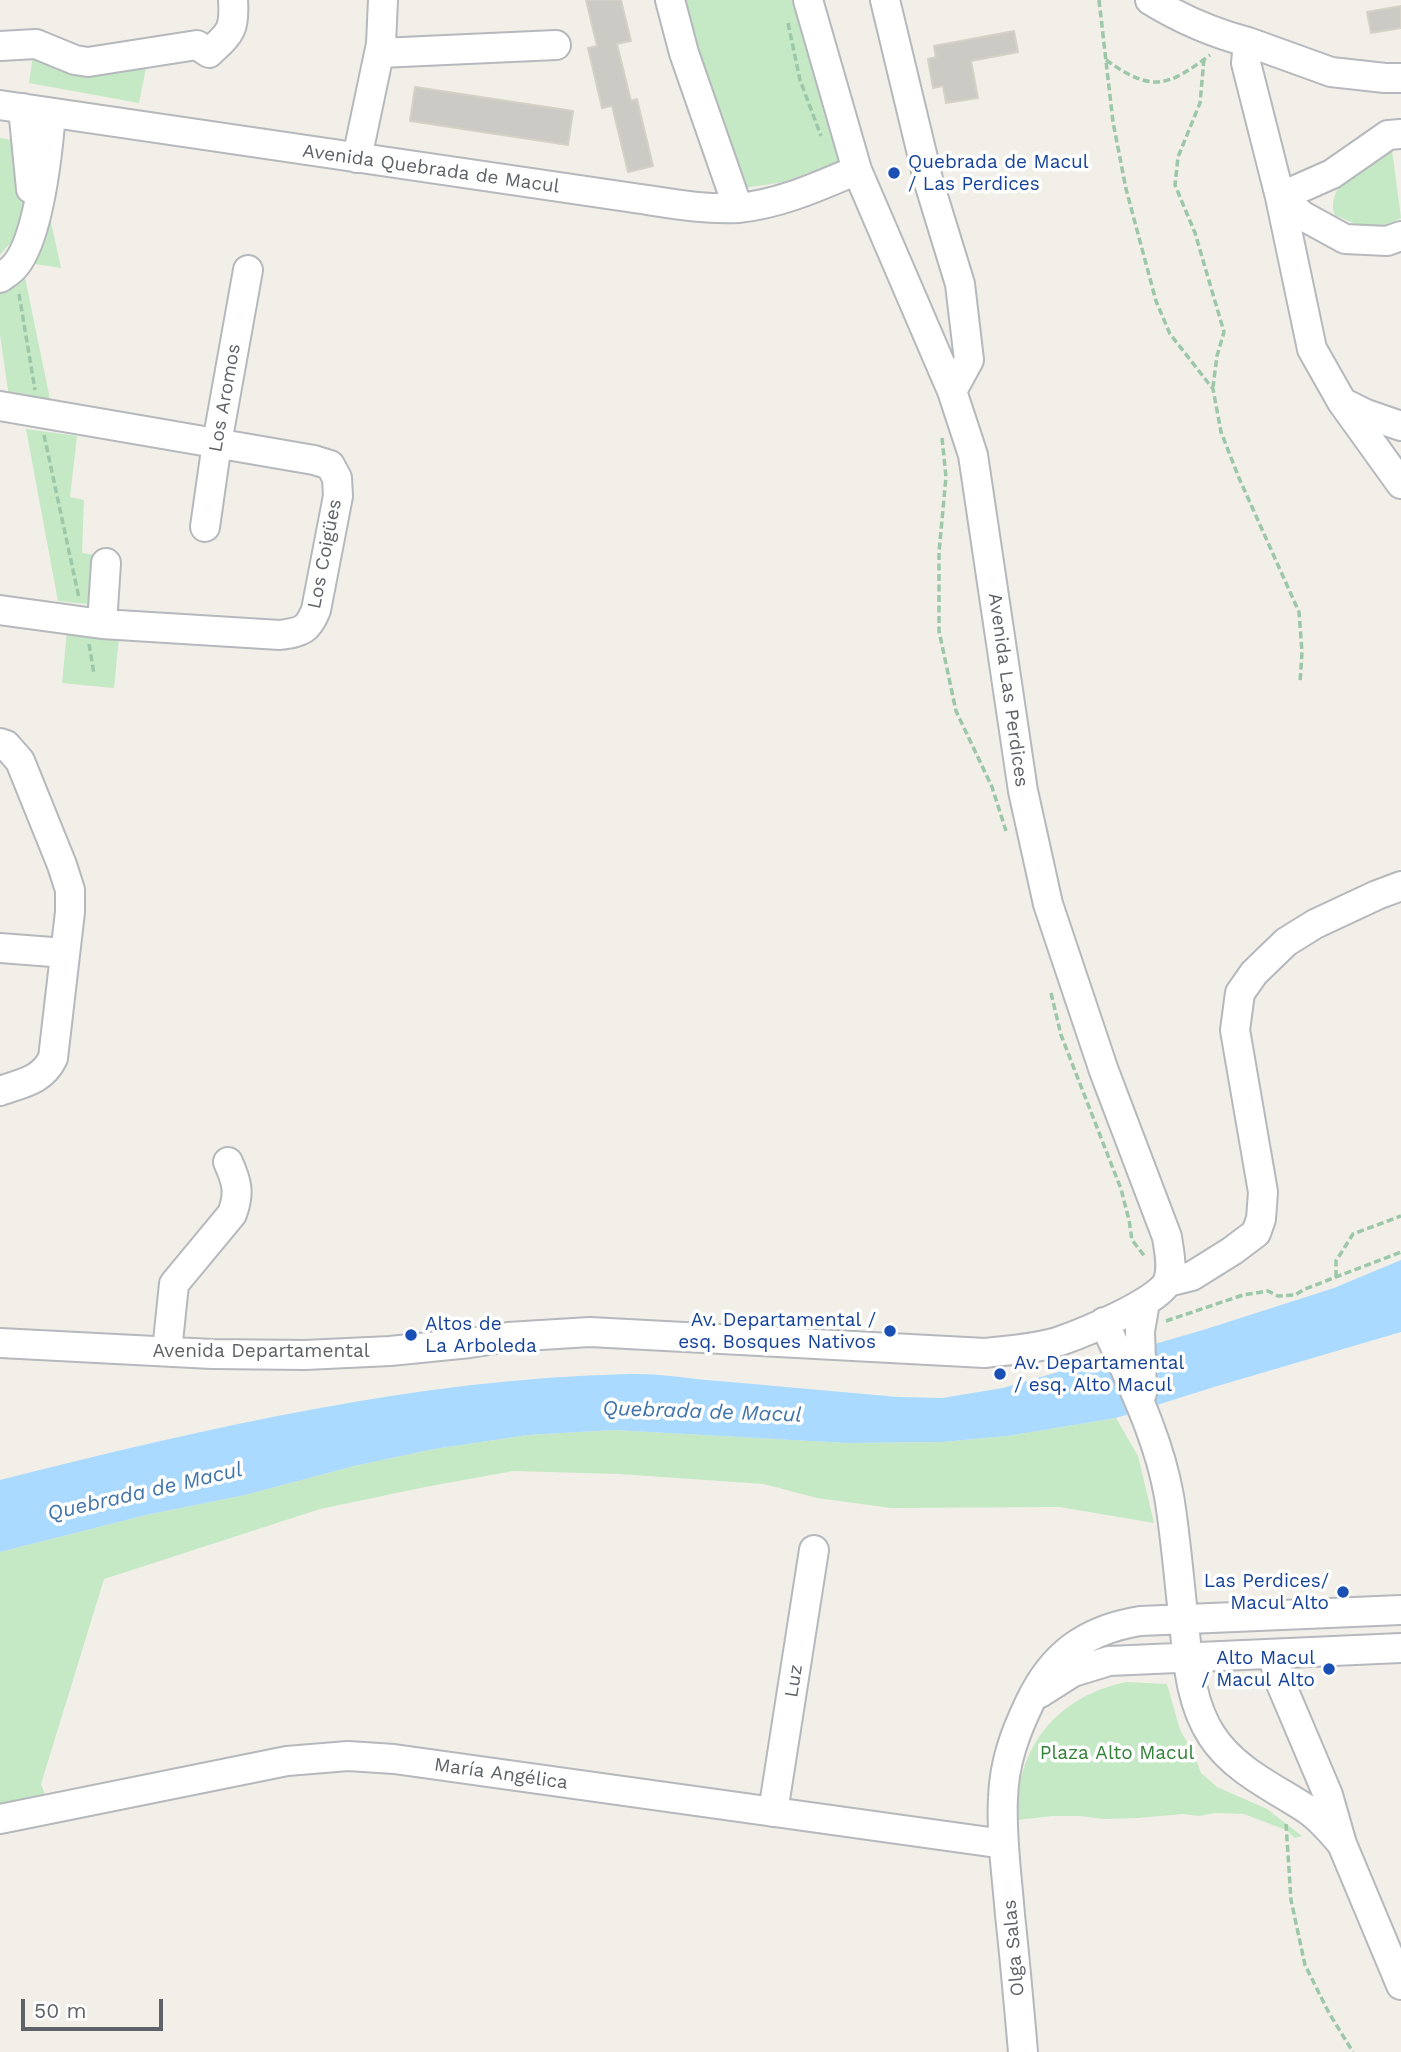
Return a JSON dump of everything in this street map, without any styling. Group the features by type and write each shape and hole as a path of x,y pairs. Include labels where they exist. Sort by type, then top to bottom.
{"street":[{"path":"0,46 36,44 75,60 88,62 197,45 209,53 232,28 233,0"},
{"path":"357,158 380,53 383,0"},
{"path":"670,0 684,52 738,208"},
{"path":"884,0 929,183 960,284 969,360 952,391"},
{"path":"1150,0 1185,19 1235,39 1331,72 1401,78"},
{"name":"Avenida Las Perdices","path":"797,7 858,170 952,391 973,455 1023,791 1048,904 1104,1071 1167,1237 1170,1266 1132,1341"},
{"path":"1235,39 1246,63 1280,197 1312,349 1342,402 1401,484"},
{"path":"380,53 556,45"},
{"path":"11,107 34,223"},
{"name":"Avenida Quebrada de Macul","path":"11,107 708,208 738,208 768,203 807,191 858,170"},
{"path":"7,273 26,248 34,223 48,147 51,113"},
{"path":"1280,197 1332,174 1388,135 1401,134"},
{"path":"1280,197 1303,216 1346,239 1387,241 1401,236"},
{"name":"Los Aromos","path":"205,527 248,270"},
{"path":"1342,402 1401,426"},
{"name":"Los Coigües","path":"0,406 314,460 330,465 337,478 338,496 316,610 310,624 298,633 281,635 93,623 0,610"},
{"path":"93,623 106,563"},
{"path":"0,1091 39,1077 53,1058 70,912 70,890 62,865 20,761 3,744"},
{"path":"1104,1322 1192,1276 1233,1251 1256,1233 1261,1219 1263,1192 1235,1030 1240,993 1254,973 1286,942 1315,923 1401,886"},
{"path":"0,948 65,953"},
{"path":"167,1351 174,1284 232,1214 236,1202 237,1181 228,1163"},
{"path":"1104,1322 1132,1341 1145,1414 1156,1444 1169,1498 1188,1658 1196,1701 1211,1736 1229,1756 1325,1824 1342,1844"},
{"name":"Avenida Departamental","path":"0,1343 258,1355 347,1353 590,1332 985,1353 1025,1349 1059,1341 1104,1322"},
{"name":"Luz","path":"773,1812 814,1550"},
{"name":"Olga Salas","path":"1023,2052 1002,1820 1004,1777 1013,1739 1036,1687 1054,1662 1093,1635 1125,1623 1183,1618 1401,1610"},
{"path":"1030,1702 1058,1680 1090,1665 1129,1658 1188,1658 1401,1648"},
{"path":"1272,1654 1280,1684 1328,1795 1342,1844 1401,1985"},
{"name":"María Angélica","path":"0,1819 287,1761 348,1756 394,1759 1004,1844"}],"path":[{"path":"1099,0 1113,122 1126,189 1156,301 1170,334 1213,389"},
{"path":"797,7 800,80 824,145"},
{"path":"1105,60 1121,71 1146,82 1170,82 1235,39"},
{"path":"1204,59 1200,103 1178,157 1175,185 1195,233 1224,332 1217,356 1213,389 1221,432 1299,612 1302,652 1300,683"},
{"path":"7,273 93,623 94,674"},
{"path":"941,435 946,477 939,552 939,631 956,711 992,787 1008,836"},
{"path":"1049,985 1061,1035 1121,1189 1132,1240 1155,1270 1157,1292"},
{"path":"1336,1277 1336,1261 1353,1234 1401,1216"},
{"path":"1132,1341 1243,1296 1268,1291 1278,1296 1295,1295 1401,1252"},
{"path":"1272,1788 1274,1805 1286,1824 1291,1900 1305,1965 1329,2013 1353,2052"}],"green space":[{"path":"683,0 798,0 843,160 783,182 745,188 709,90"},
{"path":"34,48 148,58 139,103 29,83"},
{"path":"0,138 18,141 25,226 0,255"},
{"path":"1392,150 1401,218 1385,226 1358,225 1335,215 1333,204 1342,184 1361,167"},
{"path":"50,218 61,268 35,264"},
{"path":"24,273 51,404 9,397 0,335 0,289"},
{"path":"26,429 77,436 70,497 84,500 82,553 96,555 96,605 58,601"},
{"path":"67,631 119,637 114,688 62,683"},
{"path":"1116,1418 1138,1456 1154,1523 1060,1507 891,1508 817,1498 764,1484 619,1474 513,1471 320,1509 104,1579 41,1784 46,1797 0,1807 0,1552 146,1515 245,1495 354,1466 434,1449 528,1435 614,1430 847,1443 942,1442 1007,1436"},
{"name":"Plaza Alto Macul","path":"1126,1682 1167,1684 1180,1730 1201,1773 1217,1787 1267,1809 1302,1836 1295,1838 1286,1830 1244,1814 1183,1814 1104,1819 1052,1816 1017,1820 1018,1794 1023,1770 1044,1730 1060,1713 1079,1700 1101,1689"}],"water":[{"name":"Quebrada de Macul","path":"1401,1260 1401,1332 1116,1418 1007,1436 942,1442 847,1443 614,1430 528,1435 434,1449 354,1466 245,1495 146,1515 0,1552 0,1480 233,1425 312,1409 470,1385 629,1374 898,1397 942,1398 1003,1388 1203,1330 1334,1288"}],"building":[{"path":"586,0 621,0 631,41 617,44 631,101 637,99 653,166 628,172 612,106 602,108 588,48 597,46"},
{"path":"1401,6 1401,28 1371,33 1367,12"},
{"path":"1014,31 1018,52 971,61 978,98 946,103 943,86 933,88 928,59 936,57 934,46"},
{"path":"415,87 573,111 568,145 410,121"}],"place":[{"name":"Quebrada de Macul / Las Perdices","path":"894,173"},
{"name":"Av. Departamental / esq. Bosques Nativos","path":"890,1331"},
{"name":"Altos de La Arboleda","path":"411,1335"},
{"name":"Av. Departamental / esq. Alto Macul","path":"1000,1374"},
{"name":"Las Perdices/ Macul Alto","path":"1343,1592"},
{"name":"Alto Macul / Macul Alto","path":"1329,1669"}]}
